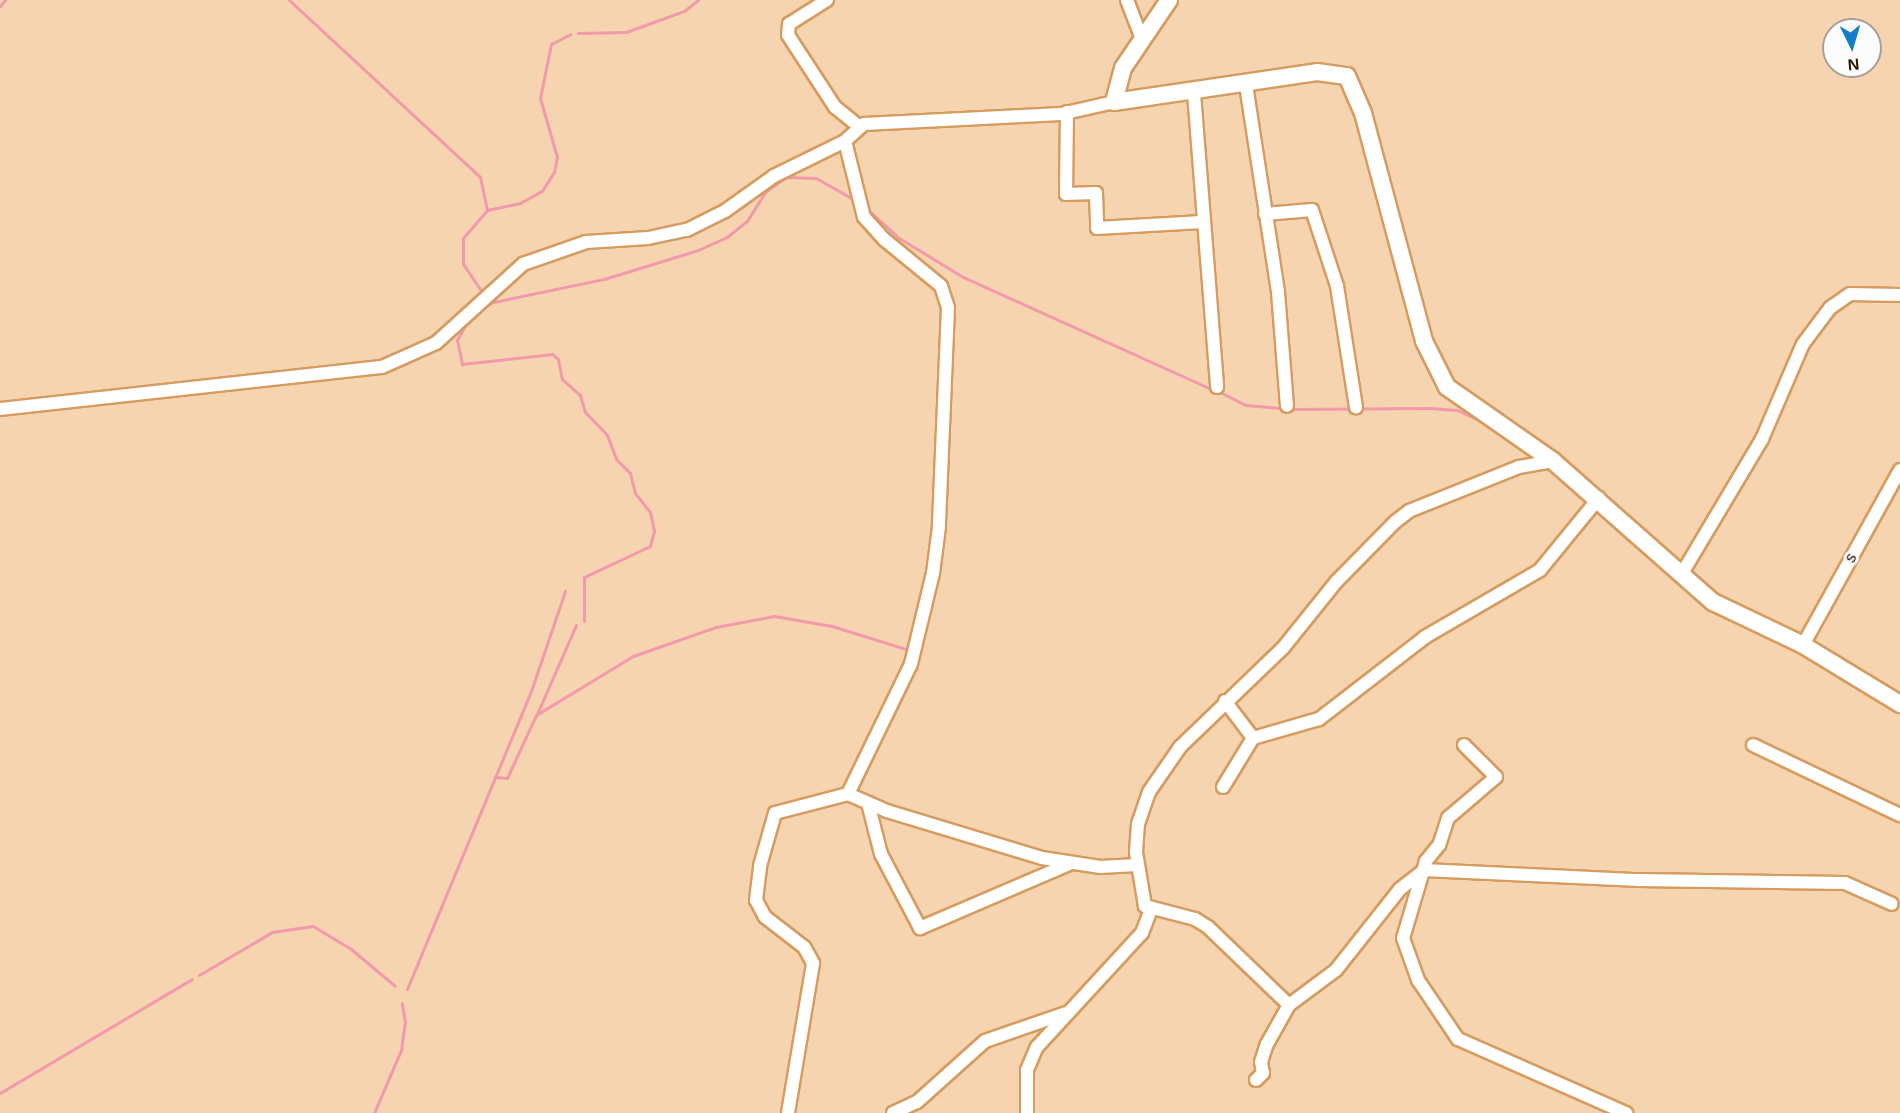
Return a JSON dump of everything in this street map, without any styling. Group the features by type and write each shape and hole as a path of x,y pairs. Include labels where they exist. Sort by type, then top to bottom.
{"street":[{"path":"827,0 789,24 788,35 835,107 860,127"},
{"path":"1127,0 1142,39"},
{"path":"1114,102 1117,78 1169,0"},
{"path":"0,409 354,373 394,363 436,343 523,264 586,242 648,238 687,230 725,211 774,176 845,141 860,127 876,122 1067,112 1114,102 1194,93 1317,72 1347,76 1363,113 1424,341 1438,373 1456,396 1553,461 1599,498 1713,602 1803,645 1900,704"},
{"path":"1246,85 1265,214 1287,406"},
{"path":"1194,93 1202,222 1217,387"},
{"path":"1067,112 1066,194 1096,193 1097,228 1202,222"},
{"path":"845,141 860,210 885,240 941,286 948,308 939,527 933,573 910,664 848,794"},
{"path":"1265,214 1312,210 1337,286 1356,408"},
{"path":"1681,575 1762,439 1803,344 1830,308 1850,294 1900,295"},
{"path":"1289,1005 1195,918 1151,910 1145,906 1137,865 1138,824 1149,792 1180,747 1225,701 1283,648 1336,582 1409,511 1519,467 1553,461"},
{"name":"s","path":"1803,645 1900,470"},
{"path":"1223,787 1253,738 1318,719 1425,637 1540,570 1599,498"},
{"path":"1225,701 1253,738"},
{"path":"1464,745 1496,777 1448,818 1439,845 1424,870 1403,938 1418,980 1449,1030 1458,1039 1626,1113"},
{"path":"1753,746 1900,815"},
{"path":"788,1113 813,963 804,947 759,909 760,866 775,813 848,794 868,803 1069,864 1137,865"},
{"path":"868,803 881,854 921,928 1069,864"},
{"path":"1256,1080 1263,1073 1261,1062 1267,1044 1289,1005 1336,970 1400,889 1424,870 1593,879 1845,883 1892,904"},
{"path":"1027,1113 1024,1094 1031,1059 1067,1012 1142,933 1151,910"},
{"path":"894,1113 917,1102 985,1041 1067,1012"}],"waterway":[{"path":"0,6 5,0"},
{"path":"289,0 480,177 487,210"},
{"path":"578,33 626,32 684,11 698,0"},
{"path":"482,292 463,264 463,238 487,210 520,203 542,191 554,172 557,157 540,98 551,44 571,34"},
{"path":"484,304 604,279 698,250 727,237 747,221 765,192 786,177 816,178 853,199"},
{"path":"866,208 899,238 963,277 1213,390"},
{"path":"467,322 457,340 462,364 552,354 558,359 562,379 580,395 585,412 607,435 616,459 630,473 635,493 650,512 654,531 650,546 584,577 584,621"},
{"path":"1220,392 1246,405 1282,408"},
{"path":"1290,409 1429,408 1457,410 1483,422"},
{"path":"407,989 531,691 565,591"},
{"path":"495,777 507,778 536,715 633,656 716,627 774,616 832,626 909,650"},
{"path":"537,714 576,625"},
{"path":"199,975 272,932 313,926 351,949 395,986"},
{"path":"0,1093 192,979"},
{"path":"374,1113 401,1050 405,1023 402,1003"}]}
